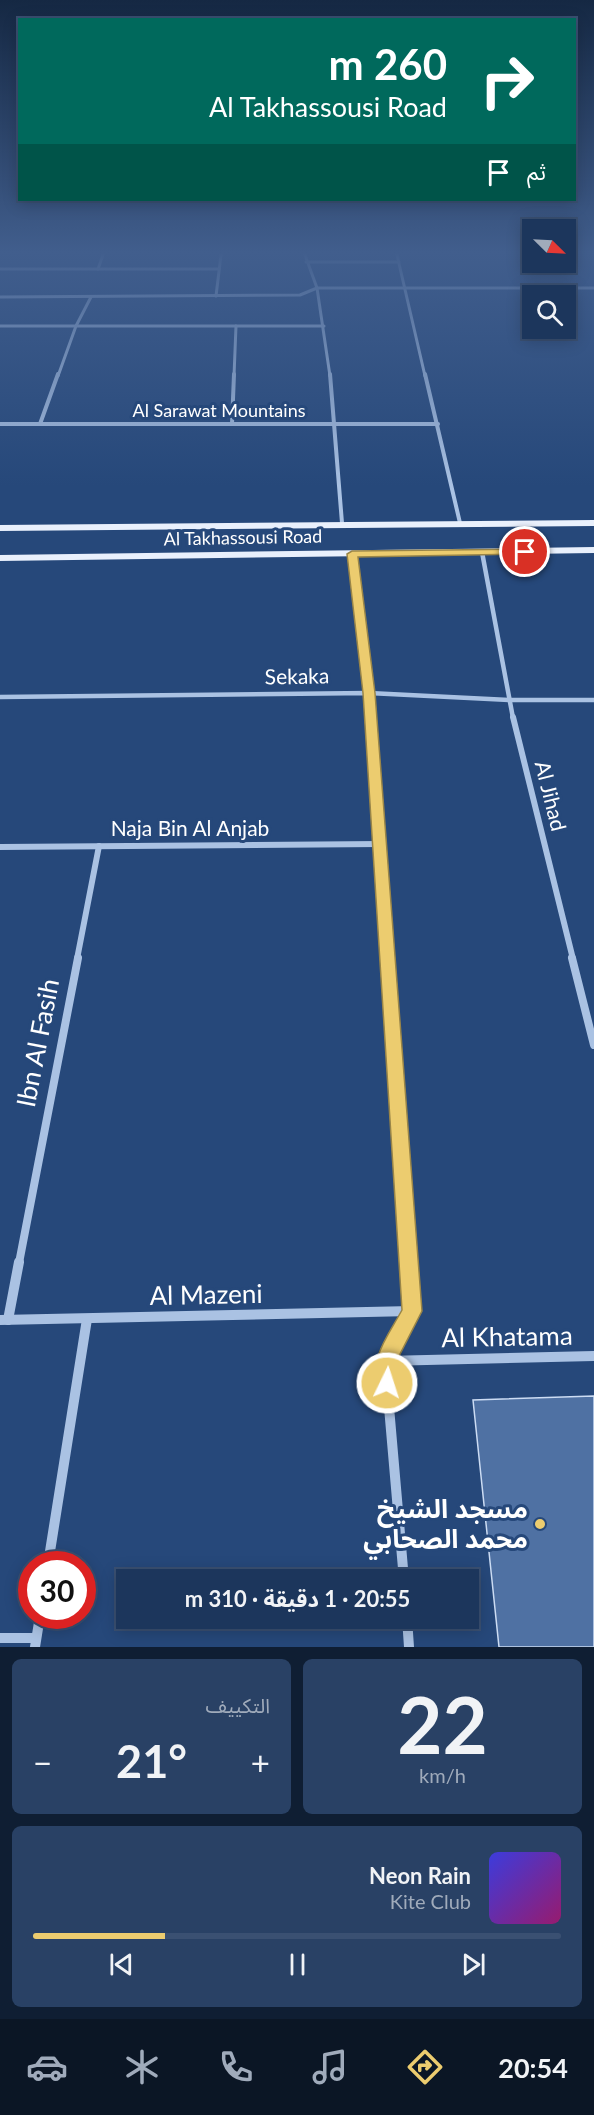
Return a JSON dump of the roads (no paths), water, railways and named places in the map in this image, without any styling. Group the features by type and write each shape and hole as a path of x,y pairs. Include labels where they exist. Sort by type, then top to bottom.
{"main road":[{"name":"Al Takhassousi Road","path":"0,528 342,523 594,523"},
{"name":"Al Takhassousi Road","path":"0,558 594,550"}],"street":[{"path":"40,424 74,332"},
{"path":"232,424 236,332"},
{"path":"325,332 336,425 342,523"},
{"path":"415,332 460,523"},
{"name":"Al Sarawat Mountains","path":"0,424 438,424"},
{"name":"Al Jihad","path":"482,552 509,700 594,1045"},
{"path":"352,554 369,693 381,844 412,1311 385,1361 403,1569"},
{"name":"Sekaka","path":"0,697 369,693 509,700 594,700"},
{"name":"Naja Bin Al Anjab","path":"0,847 381,844"},
{"name":"Ibn Al Fasih","path":"4,1320 99,846"},
{"name":"Al Mazeni","path":"4,1320 412,1311"},
{"path":"50,1551 87,1319"},
{"name":"Al Khatama","path":"385,1361 594,1356"},
{"path":"408,1629 410,1647"},
{"path":"0,1638 35,1642"}],"place":[{"name":"مسجد الشيخ محمد الصحابي","path":"540,1524"}]}
